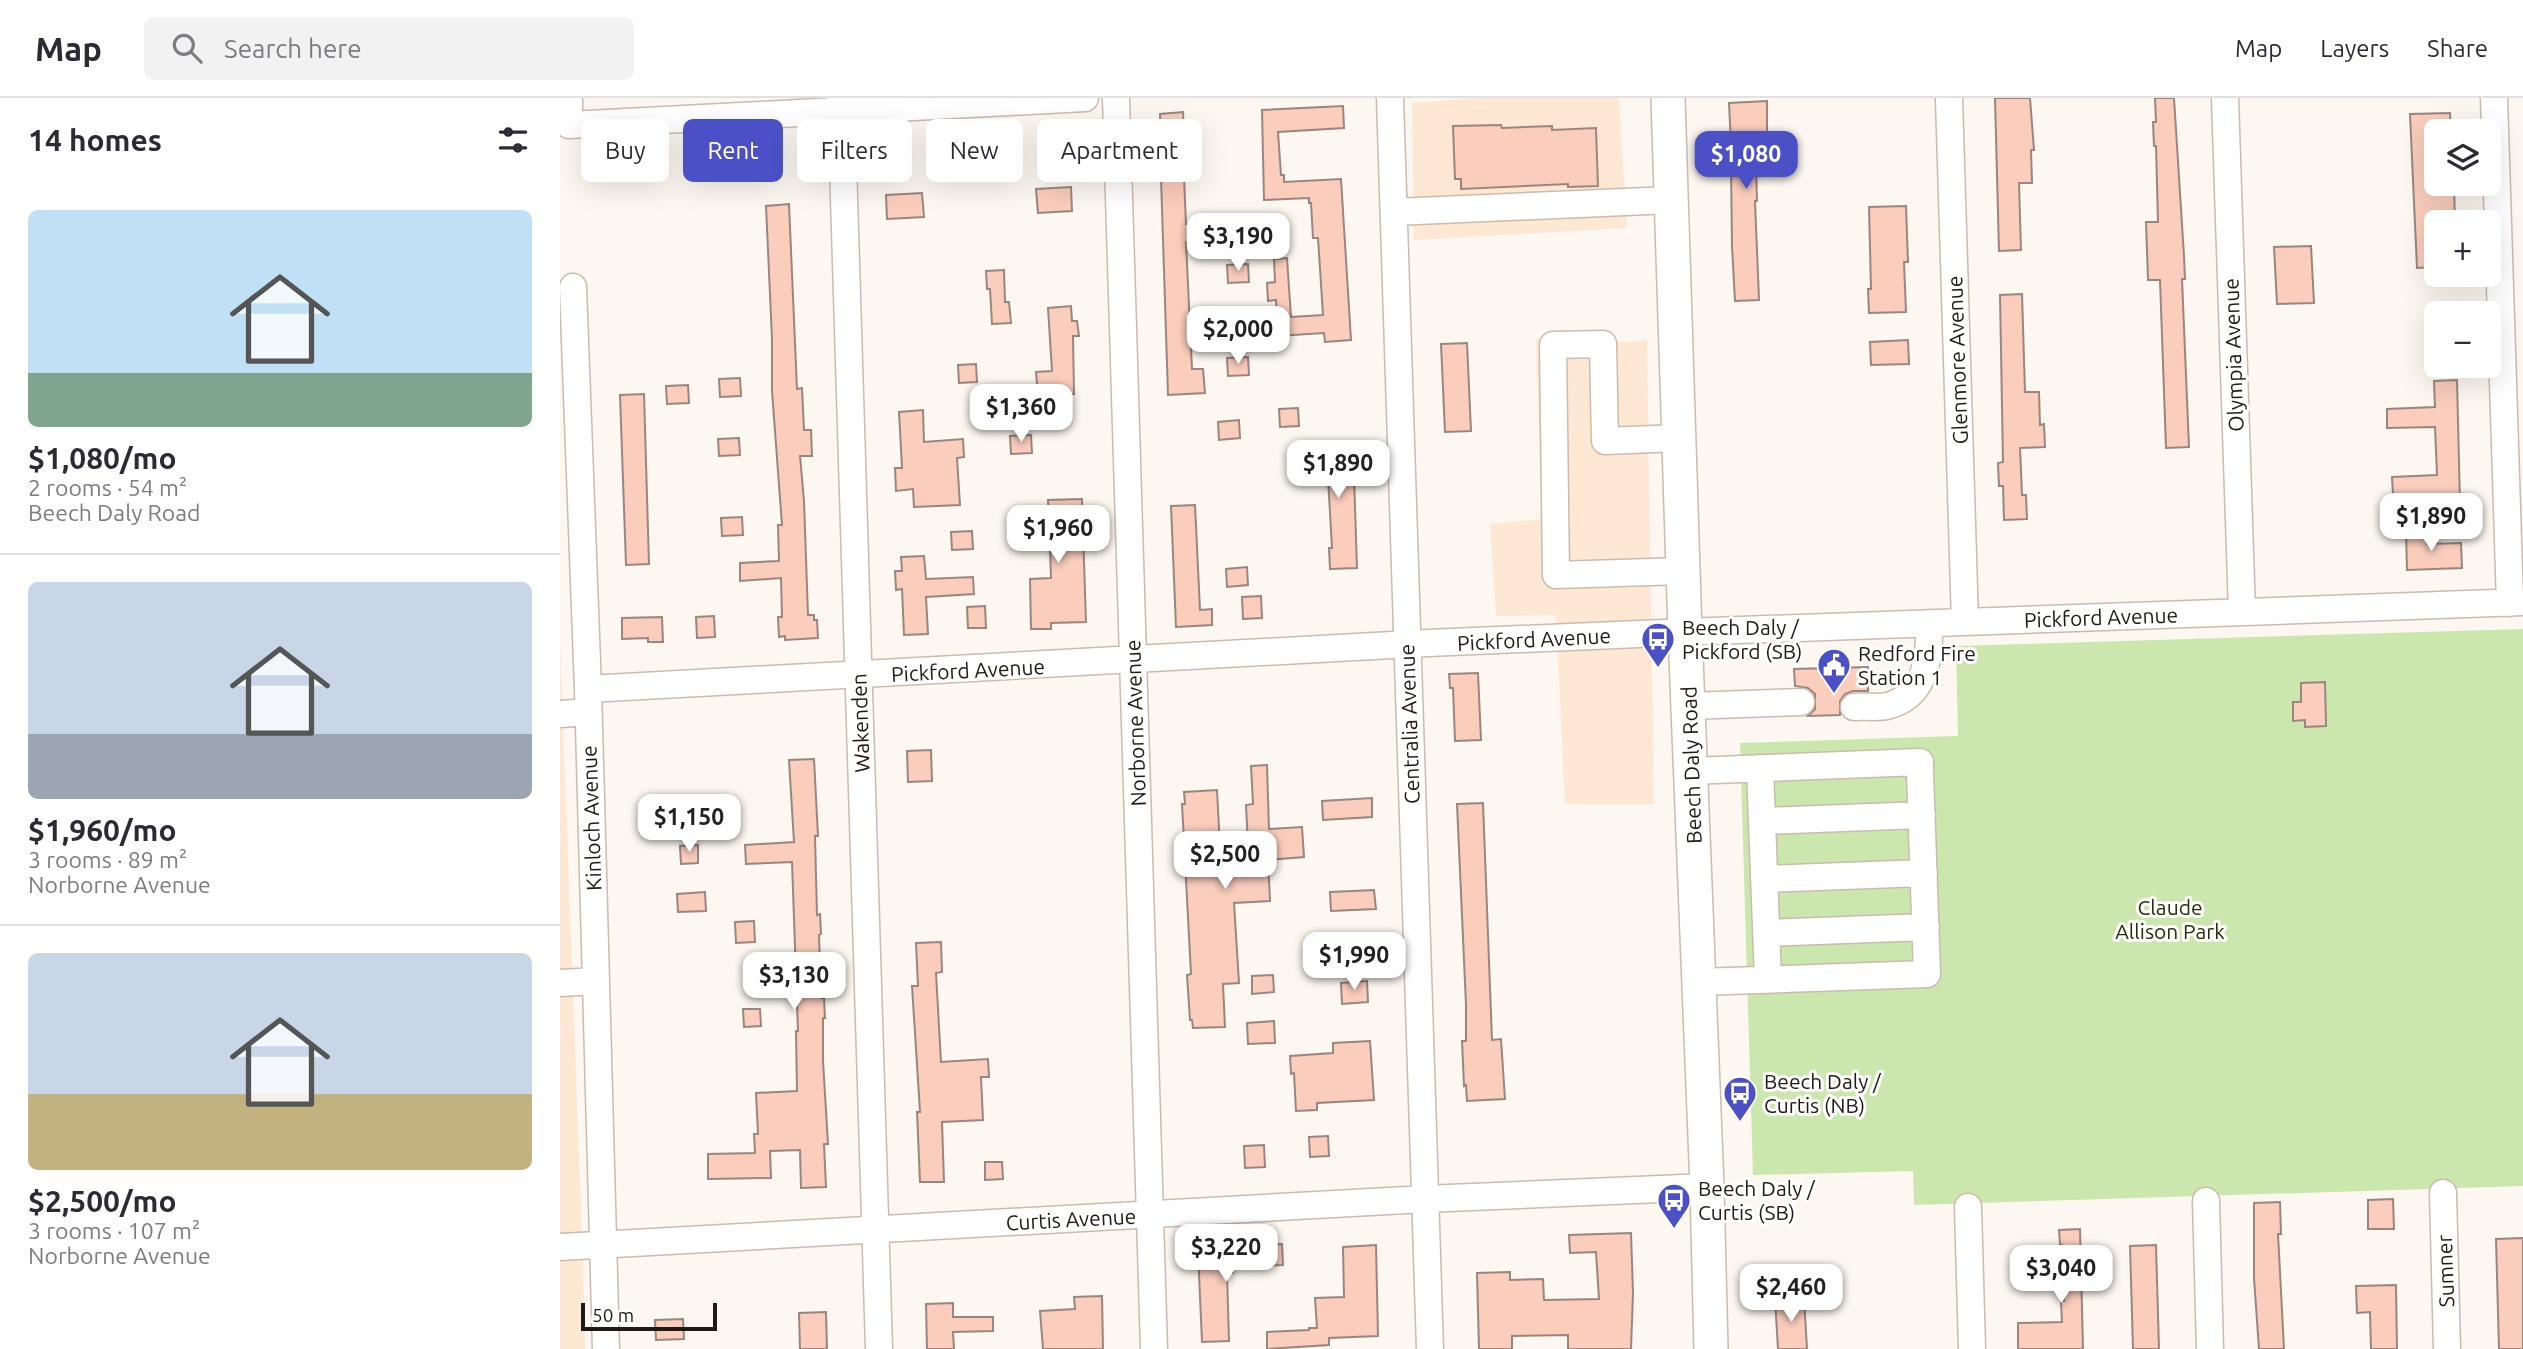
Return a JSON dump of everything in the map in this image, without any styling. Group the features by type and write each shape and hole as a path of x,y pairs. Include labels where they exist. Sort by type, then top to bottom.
{"main road":[{"name":"Beech Daly Road","path":"1668,98 1711,1349"}],"street":[{"path":"569,98 569,125 841,104 1085,98"},
{"name":"Norborne Avenue","path":"1116,98 1154,1349"},
{"name":"Centralia Avenue","path":"1390,98 1430,1349"},
{"name":"Glenmore Avenue","path":"1949,98 1965,622"},
{"name":"Olympia Avenue","path":"2225,98 2242,612"},
{"path":"2494,98 2516,602"},
{"name":"Wakenden","path":"841,104 879,1349"},
{"path":"1394,212 1671,200"},
{"name":"Kinloch Avenue","path":"573,287 588,700 606,1349"},
{"path":"1679,438 1605,440 1603,344 1553,345 1556,575 1683,571"},
{"name":"Pickford Avenue","path":"560,714 588,700 859,676 1685,632 2516,602"},
{"path":"1854,707 1887,706 1904,698 1920,682 1928,664 1929,623"},
{"path":"1688,706 1801,702"},
{"path":"1691,771 1920,762 1927,974 1699,982"},
{"path":"1760,768 1768,980"},
{"path":"1762,821 1922,815"},
{"path":"1764,879 1924,873"},
{"path":"1766,933 1926,928"},
{"path":"560,984 596,981"},
{"name":"Curtis Avenue","path":"560,1247 1425,1199 1707,1187"},
{"name":"Sumner","path":"2443,1192 2447,1349"},
{"path":"2206,1201 2210,1349"},
{"path":"1968,1208 1972,1349"}],"shaded area":[{"path":"1476,98 1619,98 1627,228 1414,240 1412,103"},
{"path":"1536,339 1628,342 1647,340 1654,804 1565,804 1556,615 1496,616 1490,524 1542,519"},
{"path":"560,646 582,1234 560,1235"},
{"path":"583,1258 585,1349 560,1349 560,1259"}],"green space":[{"name":"Claude Allison Park","path":"2523,629 2523,1186 1914,1205 1913,1171 1753,1175 1740,743 1958,736 1956,646"}],"building":[{"path":"1995,98 2030,98 2034,150 2031,150 2032,183 2019,183 2021,250 1999,251"},
{"path":"2155,98 2174,98 2185,279 2182,279 2189,447 2166,448 2160,280 2148,280 2146,222 2158,222 2153,122 2156,122"},
{"path":"1767,101 1767,167 1756,167 1759,300 1735,301 1728,145 1731,145 1729,103"},
{"path":"1343,106 1344,128 1278,132 1281,175 1284,175 1284,182 1341,179 1351,340 1325,342 1324,333 1278,336 1276,300 1268,301 1267,283 1275,282 1274,259 1287,258 1291,317 1323,315 1318,238 1313,238 1309,198 1264,200 1262,110"},
{"path":"1183,112 1183,119 1160,119 1160,114"},
{"path":"2450,113 2450,119 2424,119 2424,196 2454,196 2455,210 2424,210 2424,268 2417,268 2410,114"},
{"path":"1501,125 1502,128 1552,126 1552,130 1596,128 1598,186 1568,187 1568,184 1461,189 1461,179 1455,179 1453,126"},
{"path":"1161,182 1184,182 1186,224 1229,222 1230,240 1186,242 1192,369 1203,369 1205,393 1168,395"},
{"path":"1071,187 1072,211 1038,213 1036,189"},
{"path":"922,193 924,217 887,219 886,195"},
{"path":"789,204 797,389 802,388 804,430 811,430 812,456 800,456 808,615 814,615 814,620 817,620 818,638 785,640 785,636 779,637 778,617 782,617 781,578 740,581 740,563 779,561 778,525 782,525 772,391 766,206"},
{"path":"1906,206 1906,312 1869,313 1869,207"},
{"path":"2311,246 2314,303 2277,304 2274,247"},
{"path":"1248,264 1249,282 1228,283 1227,265"},
{"path":"1004,270 1005,302 1009,302 1011,323 992,324 986,271"},
{"path":"2022,294 2025,392 2039,392 2040,425 2044,424 2045,447 2020,448 2022,495 2026,495 2027,519 2004,520 2003,486 1999,486 1998,463 2003,462 2000,295"},
{"path":"1071,306 1072,321 1077,321 1079,336 1073,336 1074,394 1038,396 1036,372 1052,371 1048,308"},
{"path":"1908,340 1909,364 1871,365 1870,342"},
{"path":"1467,343 1471,431 1445,432 1441,344"},
{"path":"1248,357 1249,375 1228,376 1227,358"},
{"path":"976,364 977,382 959,383 958,365"},
{"path":"740,378 741,396 720,397 719,379"},
{"path":"2457,380 2460,504 2437,504 2437,494 2393,495 2392,477 2437,475 2435,427 2387,428 2387,409 2435,407 2434,381"},
{"path":"688,385 689,403 667,404 666,386"},
{"path":"644,394 649,564 626,565 620,395"},
{"path":"1298,408 1299,426 1280,427 1279,409"},
{"path":"923,410 924,442 963,439 964,457 957,458 960,505 914,507 913,489 896,491 895,468 902,468 899,412"},
{"path":"1239,420 1240,438 1219,440 1218,422"},
{"path":"1031,435 1032,453 1011,454 1010,436"},
{"path":"739,438 740,455 719,456 718,439"},
{"path":"1314,443 1315,447 1353,445 1357,568 1330,569 1329,548 1332,548 1327,460 1297,461 1297,444"},
{"path":"1082,499 1086,622 1051,623 1051,629 1031,629 1030,579 1051,578 1050,544 1014,546 1013,524 1049,523 1048,500"},
{"path":"1195,505 1200,610 1212,609 1212,625 1176,627 1171,506"},
{"path":"742,517 743,535 722,536 721,518"},
{"path":"2426,530 2427,544 2461,543 2462,568 2407,570 2406,531"},
{"path":"972,531 973,549 952,550 951,532"},
{"path":"924,556 926,579 973,577 974,594 926,597 928,634 904,635 902,589 896,590 895,571 902,571 901,557"},
{"path":"1247,567 1248,585 1227,587 1226,569"},
{"path":"1261,596 1262,618 1243,619 1242,597"},
{"path":"985,606 986,628 968,628 967,607"},
{"path":"714,616 715,637 697,638 696,617"},
{"path":"662,617 663,642 648,642 648,638 622,639 622,618"},
{"name":"Redford Fire Station 1","path":"1868,667 1868,691 1845,694 1840,701 1840,715 1808,716 1815,709 1815,694 1808,688 1795,686 1794,669"},
{"path":"1478,673 1481,740 1455,741 1453,688 1450,688 1449,674"},
{"path":"2325,682 2326,726 2305,727 2305,720 2293,721 2293,702 2301,702 2301,683"},
{"path":"931,750 932,781 908,782 907,751"},
{"path":"814,759 818,836 815,836 817,915 820,914 821,998 824,998 825,1018 823,1061 828,1144 824,1144 826,1187 801,1188 800,1150 770,1151 771,1178 708,1179 708,1154 755,1153 754,1134 758,1134 756,1093 797,1091 798,1031 792,862 746,864 745,845 794,842 789,760"},
{"path":"1267,765 1269,829 1302,827 1304,857 1268,860 1270,901 1234,903 1239,983 1223,984 1225,1027 1193,1028 1187,975 1191,974 1182,804 1185,804 1184,792 1217,790 1221,867 1249,865 1246,805 1253,804 1251,766"},
{"path":"1372,798 1372,817 1323,820 1322,801"},
{"path":"1483,803 1492,1040 1501,1039 1505,1099 1467,1101 1462,1041 1466,1041 1466,1005 1457,804"},
{"path":"698,845 698,863 681,864 680,846"},
{"path":"1374,890 1376,909 1331,911 1330,892"},
{"path":"705,892 706,911 678,912 677,894"},
{"path":"754,921 755,942 736,943 735,922"},
{"path":"941,942 942,972 936,973 941,1062 988,1059 989,1077 981,1077 983,1120 942,1122 944,1182 920,1182 917,1112 920,1112 912,986 918,986 916,943"},
{"path":"766,967 767,984 750,985 749,968"},
{"path":"1273,975 1274,992 1252,994 1252,976"},
{"path":"1367,981 1368,1002 1342,1004 1341,983"},
{"path":"743,1009 760,1009 761,1026 744,1027"},
{"path":"1274,1021 1275,1043 1248,1044 1247,1023"},
{"path":"1370,1041 1374,1100 1317,1103 1317,1110 1296,1111 1294,1073 1291,1074 1290,1056 1333,1053 1333,1043"},
{"path":"1328,1136 1329,1156 1310,1157 1309,1137"},
{"path":"1264,1145 1265,1167 1245,1168 1244,1146"},
{"path":"985,1162 1002,1162 1003,1179 985,1180"},
{"path":"2393,1199 2394,1229 2368,1229 2368,1200"},
{"path":"2280,1202 2281,1234 2278,1234 2284,1349 2259,1349 2254,1278 2254,1203"},
{"path":"2080,1229 2083,1349 2018,1349 2018,1323 2062,1322 2061,1301 2064,1301 2059,1230"},
{"path":"1631,1233 1631,1349 1568,1349 1568,1335 1512,1336 1512,1349 1479,1349 1477,1273 1510,1272 1510,1280 1543,1279 1544,1300 1599,1299 1596,1252 1570,1253 1569,1235"},
{"path":"2523,1238 2523,1349 2499,1349 2496,1239"},
{"path":"1282,1244 1283,1265 1233,1267 1233,1273 1227,1273 1229,1341 1202,1342 1198,1251 1255,1249 1255,1245"},
{"path":"1376,1245 1378,1336 1329,1338 1329,1345 1267,1349 1267,1332 1317,1328 1315,1298 1344,1297 1343,1247"},
{"path":"2156,1245 2159,1349 2133,1349 2130,1246"},
{"path":"2396,1285 2397,1349 2371,1349 2370,1312 2357,1313 2356,1286"},
{"path":"1102,1296 1103,1349 1043,1349 1040,1311 1075,1309 1074,1297"},
{"path":"1804,1298 1807,1349 1778,1349 1775,1299"},
{"path":"953,1303 953,1317 993,1317 993,1331 953,1332 954,1349 927,1349 926,1304"},
{"path":"826,1312 827,1349 800,1349 799,1313"},
{"path":"683,1319 684,1339 656,1340 655,1320"}],"place":[{"name":"Beech Daly / Pickford (SB)","path":"1658,669"},
{"name":"Redford Fire Station 1","path":"1834,695"},
{"name":"Beech Daly / Curtis (NB)","path":"1740,1123"},
{"name":"Beech Daly / Curtis (SB)","path":"1674,1230"}]}
